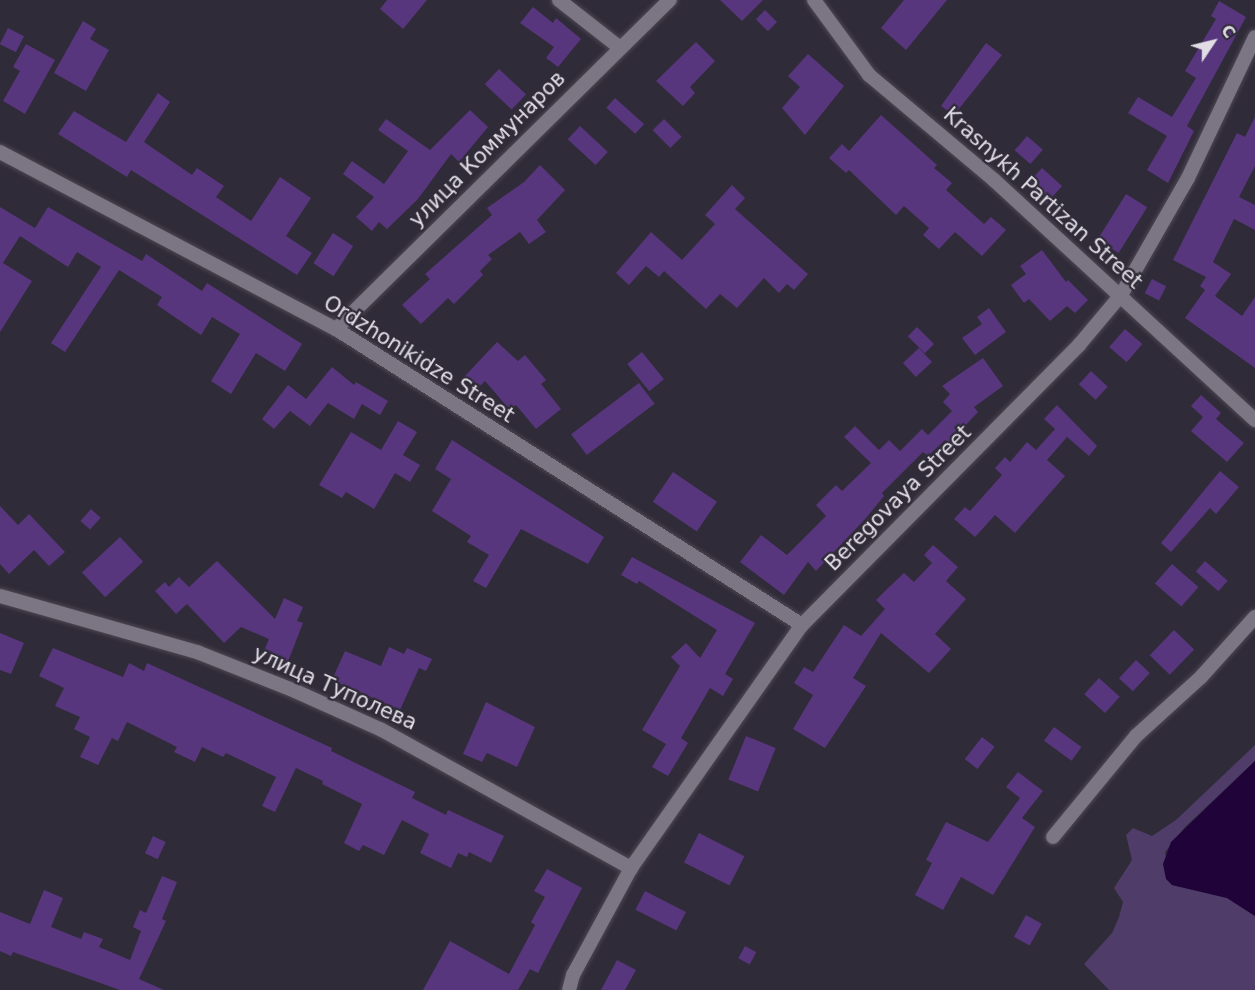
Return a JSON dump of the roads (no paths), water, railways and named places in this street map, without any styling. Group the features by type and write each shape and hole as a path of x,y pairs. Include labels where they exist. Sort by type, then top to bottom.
{"street":[{"path":"559,0 619,47"},
{"name":"улица Коммунаров","path":"336,329 619,47 670,0"},
{"name":"Krasnykh Partizan Street","path":"814,0 869,75 1121,295 1255,420"},
{"name":"Beregovaya Street","path":"569,990 573,975 631,868 802,625 1079,345 1121,295 1188,178 1255,37"},
{"name":"Ordzhonikidze Street","path":"0,152 336,329 802,625"},
{"name":"улица Туполева","path":"0,596 197,652 275,682 382,730 631,868"},
{"path":"1053,837 1136,736 1201,677 1255,617"}]}
